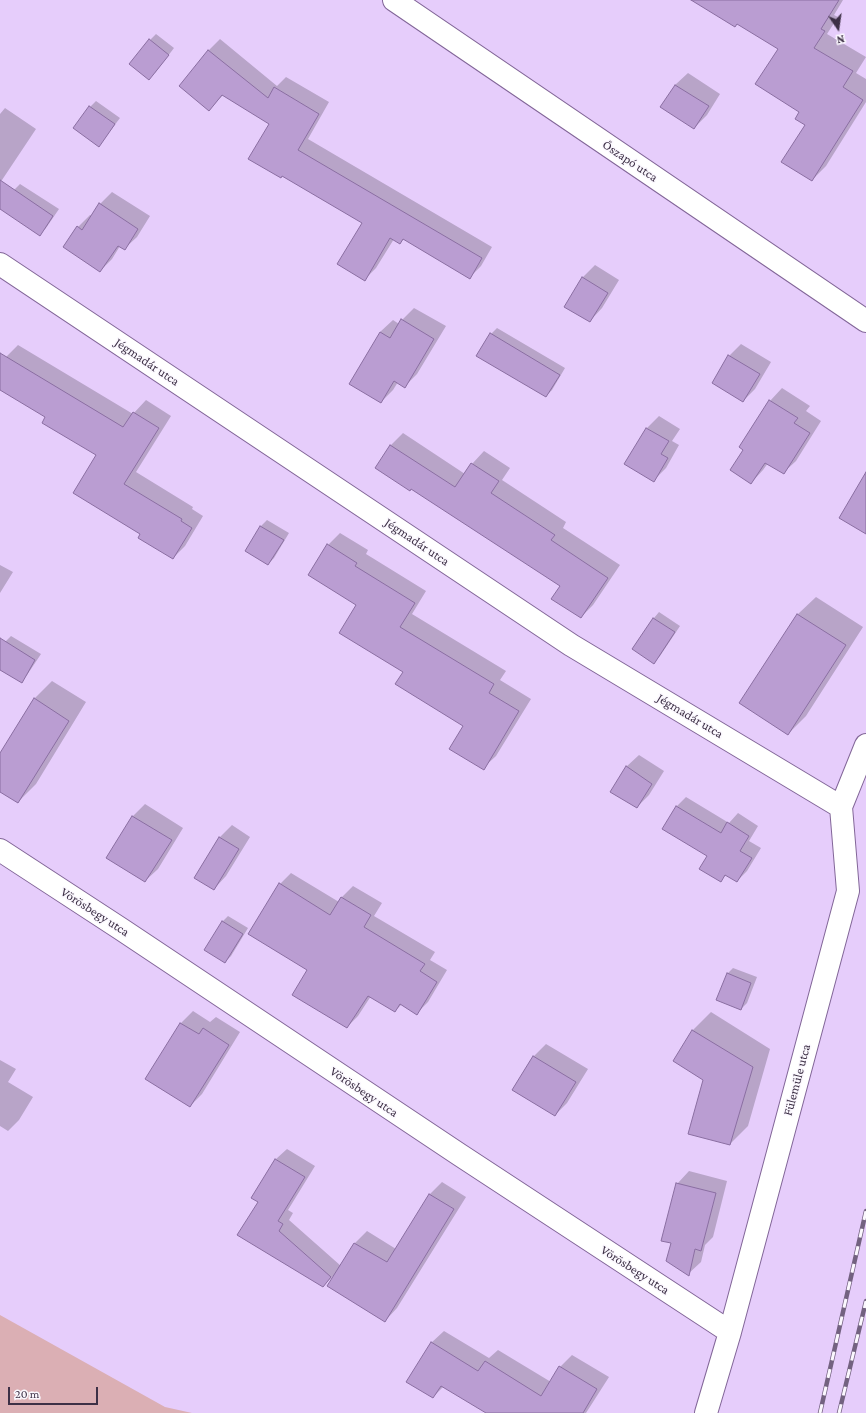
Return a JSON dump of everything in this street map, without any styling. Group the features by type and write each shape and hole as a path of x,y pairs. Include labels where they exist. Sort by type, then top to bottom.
{"street":[{"name":"Őszapó utca","path":"394,0 866,321"},
{"name":"Jégmadár utca","path":"0,264 571,645 841,807"},
{"name":"Fülemüle utca","path":"706,1413 730,1332 848,891 841,807 866,745"},
{"name":"Vörösbegy utca","path":"0,850 730,1332"}],"shaded area":[{"path":"0,1315 165,1407 192,1413 0,1413"}],"building":[{"path":"691,0 839,0 821,29 825,31 814,48 853,71 843,87 863,100 812,181 781,162 805,125 795,119 799,112 755,84 778,49 737,24 735,27"},
{"path":"149,39 169,55 149,80 129,64"},
{"path":"208,50 268,98 274,87 319,114 298,150 482,258 470,279 403,239 400,244 390,238 365,281 337,264 362,223 282,176 281,178 248,159 269,124 222,95 209,111 179,86"},
{"path":"675,85 709,106 694,129 660,107"},
{"path":"89,106 115,124 99,147 73,128"},
{"path":"0,180 53,216 40,236 0,209"},
{"path":"99,203 138,229 125,250 118,246 100,272 63,247 77,226 82,230"},
{"path":"582,277 608,293 590,322 564,307"},
{"path":"401,319 434,339 405,388 394,381 381,403 349,384 380,332 390,338"},
{"path":"490,333 560,375 546,397 476,356"},
{"path":"0,353 123,427 133,412 159,428 124,484 182,519 181,521 192,528 173,559 138,538 140,534 73,493 96,455 42,423 45,417 0,390"},
{"path":"728,355 760,374 743,402 712,383"},
{"path":"769,400 798,418 794,423 810,433 784,474 765,463 751,484 730,470 743,450 739,447"},
{"path":"646,428 669,441 661,454 668,458 654,482 624,464"},
{"path":"390,445 455,487 471,463 499,481 491,493 555,535 551,540 608,578 581,618 551,599 560,586 411,489 410,491 375,468"},
{"path":"866,472 866,534 839,518"},
{"path":"260,526 284,540 268,565 245,551"},
{"path":"327,544 357,563 355,566 415,603 400,627 494,684 489,693 519,711 484,770 449,749 463,726 395,684 403,672 339,633 356,605 308,575"},
{"path":"797,614 846,645 788,735 739,703"},
{"path":"653,618 675,632 654,664 632,649"},
{"path":"0,638 35,660 22,683 0,670"},
{"path":"34,698 69,721 18,803 0,792 0,753"},
{"path":"626,766 652,784 637,808 610,792"},
{"path":"676,806 721,833 727,822 749,836 740,851 752,858 737,882 725,875 721,882 699,869 707,856 662,829"},
{"path":"132,816 172,840 145,882 106,858"},
{"path":"219,837 239,849 214,890 194,878"},
{"path":"279,883 330,915 341,897 371,915 364,927 425,964 420,971 437,982 417,1015 400,1004 395,1012 368,996 347,1028 292,995 307,970 248,934"},
{"path":"222,921 243,934 225,963 204,950"},
{"path":"727,973 751,983 741,1010 716,1000"},
{"path":"180,1023 199,1034 203,1028 229,1045 190,1107 145,1079"},
{"path":"692,1030 753,1067 730,1145 688,1134 703,1080 673,1061"},
{"path":"533,1056 576,1082 555,1116 512,1090"},
{"path":"275,1159 305,1177 278,1221 283,1224 279,1231 331,1277 323,1287 237,1235 258,1202 251,1198"},
{"path":"676,1183 716,1193 701,1251 695,1249 689,1276 666,1261 671,1243 661,1241"},
{"path":"429,1194 454,1209 385,1322 327,1286 354,1243 387,1262"},
{"path":"431,1342 478,1371 485,1361 541,1396 559,1366 597,1389 583,1413 486,1413 441,1386 433,1398 406,1382"}],"railway":[{"path":"820,1413 866,1211"},
{"path":"839,1413 866,1301"}]}
